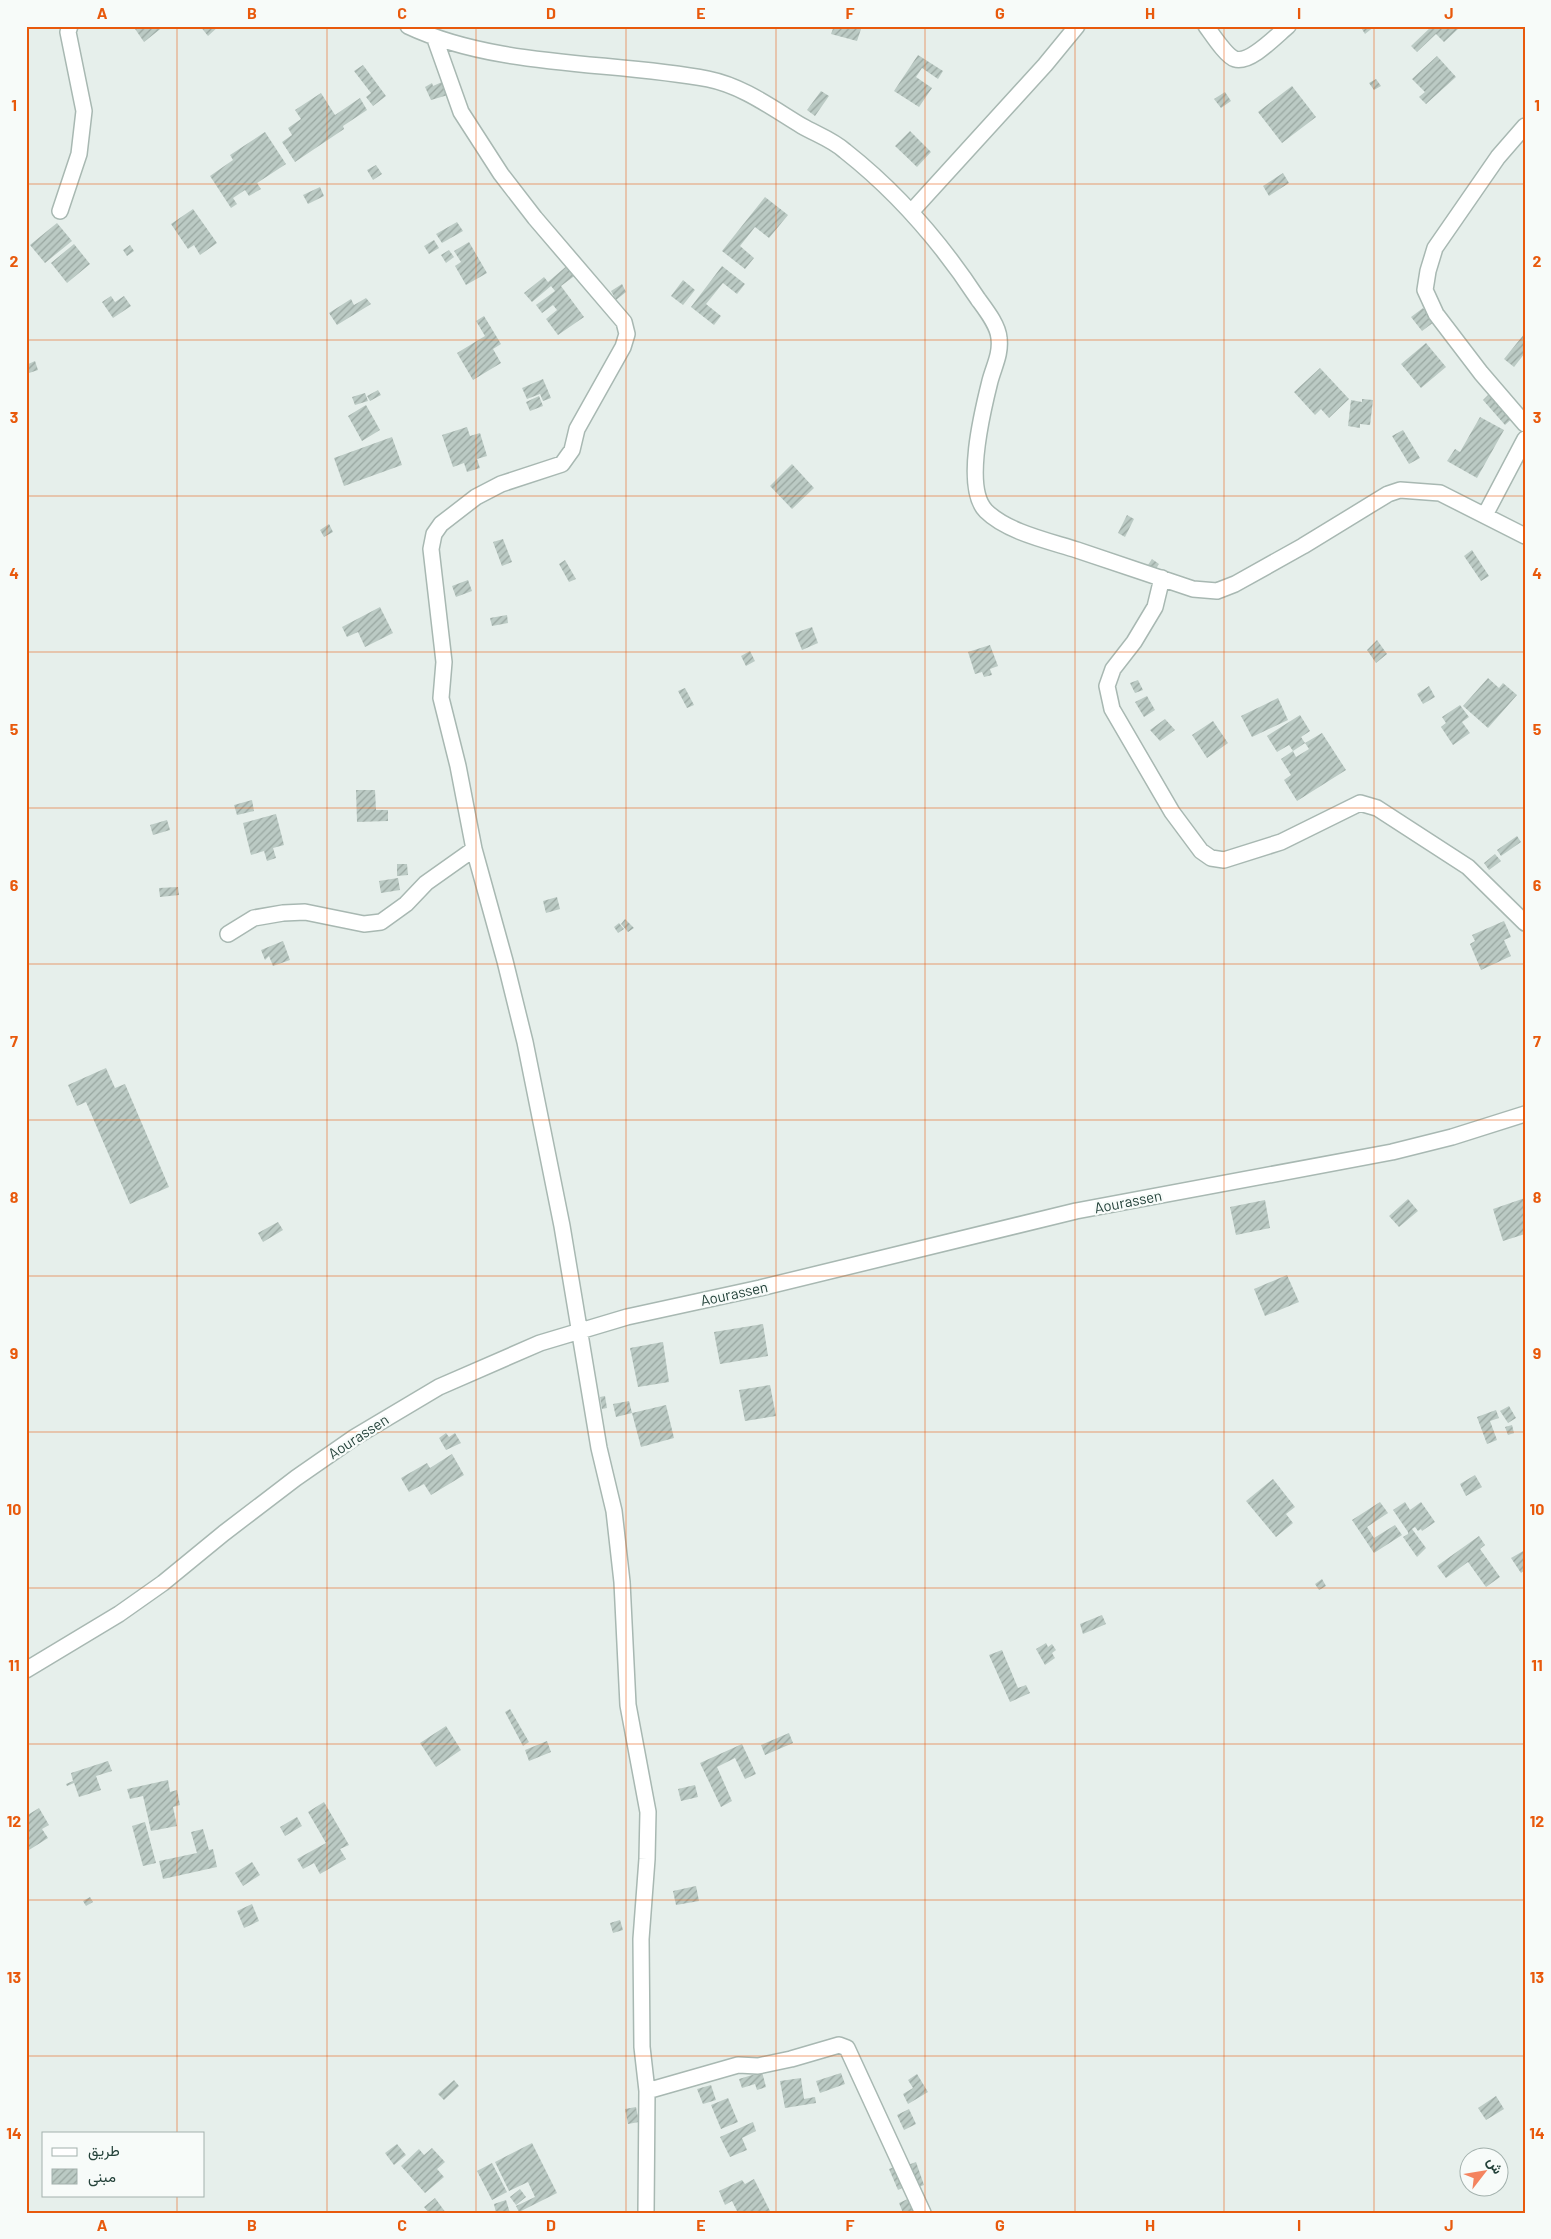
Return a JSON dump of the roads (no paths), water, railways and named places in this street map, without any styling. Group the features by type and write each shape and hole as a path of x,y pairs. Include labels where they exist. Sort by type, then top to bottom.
{"street":[{"path":"60,211 79,154 84,111 68,32 70,26"},
{"path":"408,26 435,39 500,53 710,80 758,98 802,126 843,148 911,212 964,277 988,313 999,335 999,354 990,379 975,456 976,487 980,502 986,510 1023,532 1193,589 1217,591 1235,584 1303,546 1371,504 1400,490 1440,493 1525,536"},
{"path":"911,212 1033,79 1077,26"},
{"path":"1206,26 1229,56 1236,60 1253,54 1288,26"},
{"path":"435,39 461,112 501,174 535,218 624,322 627,334 623,347 577,430 572,450 562,464 501,484 476,497 441,524 434,534 431,549 444,662 441,698 458,766 474,849 505,960 525,1042 560,1217 599,1448 614,1511 622,1582 628,1705 648,1812 648,1859 642,1938 642,2048 647,2091 646,2213"},
{"path":"1525,126 1498,157 1435,248 1428,271 1426,290 1436,314 1481,373 1525,424"},
{"path":"1485,516 1525,439"},
{"path":"1162,578 1155,607 1134,642 1113,669 1107,686 1112,709 1172,812 1201,851 1211,858 1224,860 1281,842 1360,803 1377,808 1468,867 1525,923"},
{"path":"228,934 254,918 283,913 305,912 364,924 381,922 406,904 426,883 474,849"},
{"name":"Aourassen","path":"26,1670 119,1614 163,1583 224,1533 355,1436 398,1409 439,1387 540,1343 580,1330 660,1309 760,1288 1076,1211 1392,1152 1452,1138 1525,1114"},
{"path":"647,2091 738,2065 758,2066 839,2045 847,2048 923,2213"}]}
